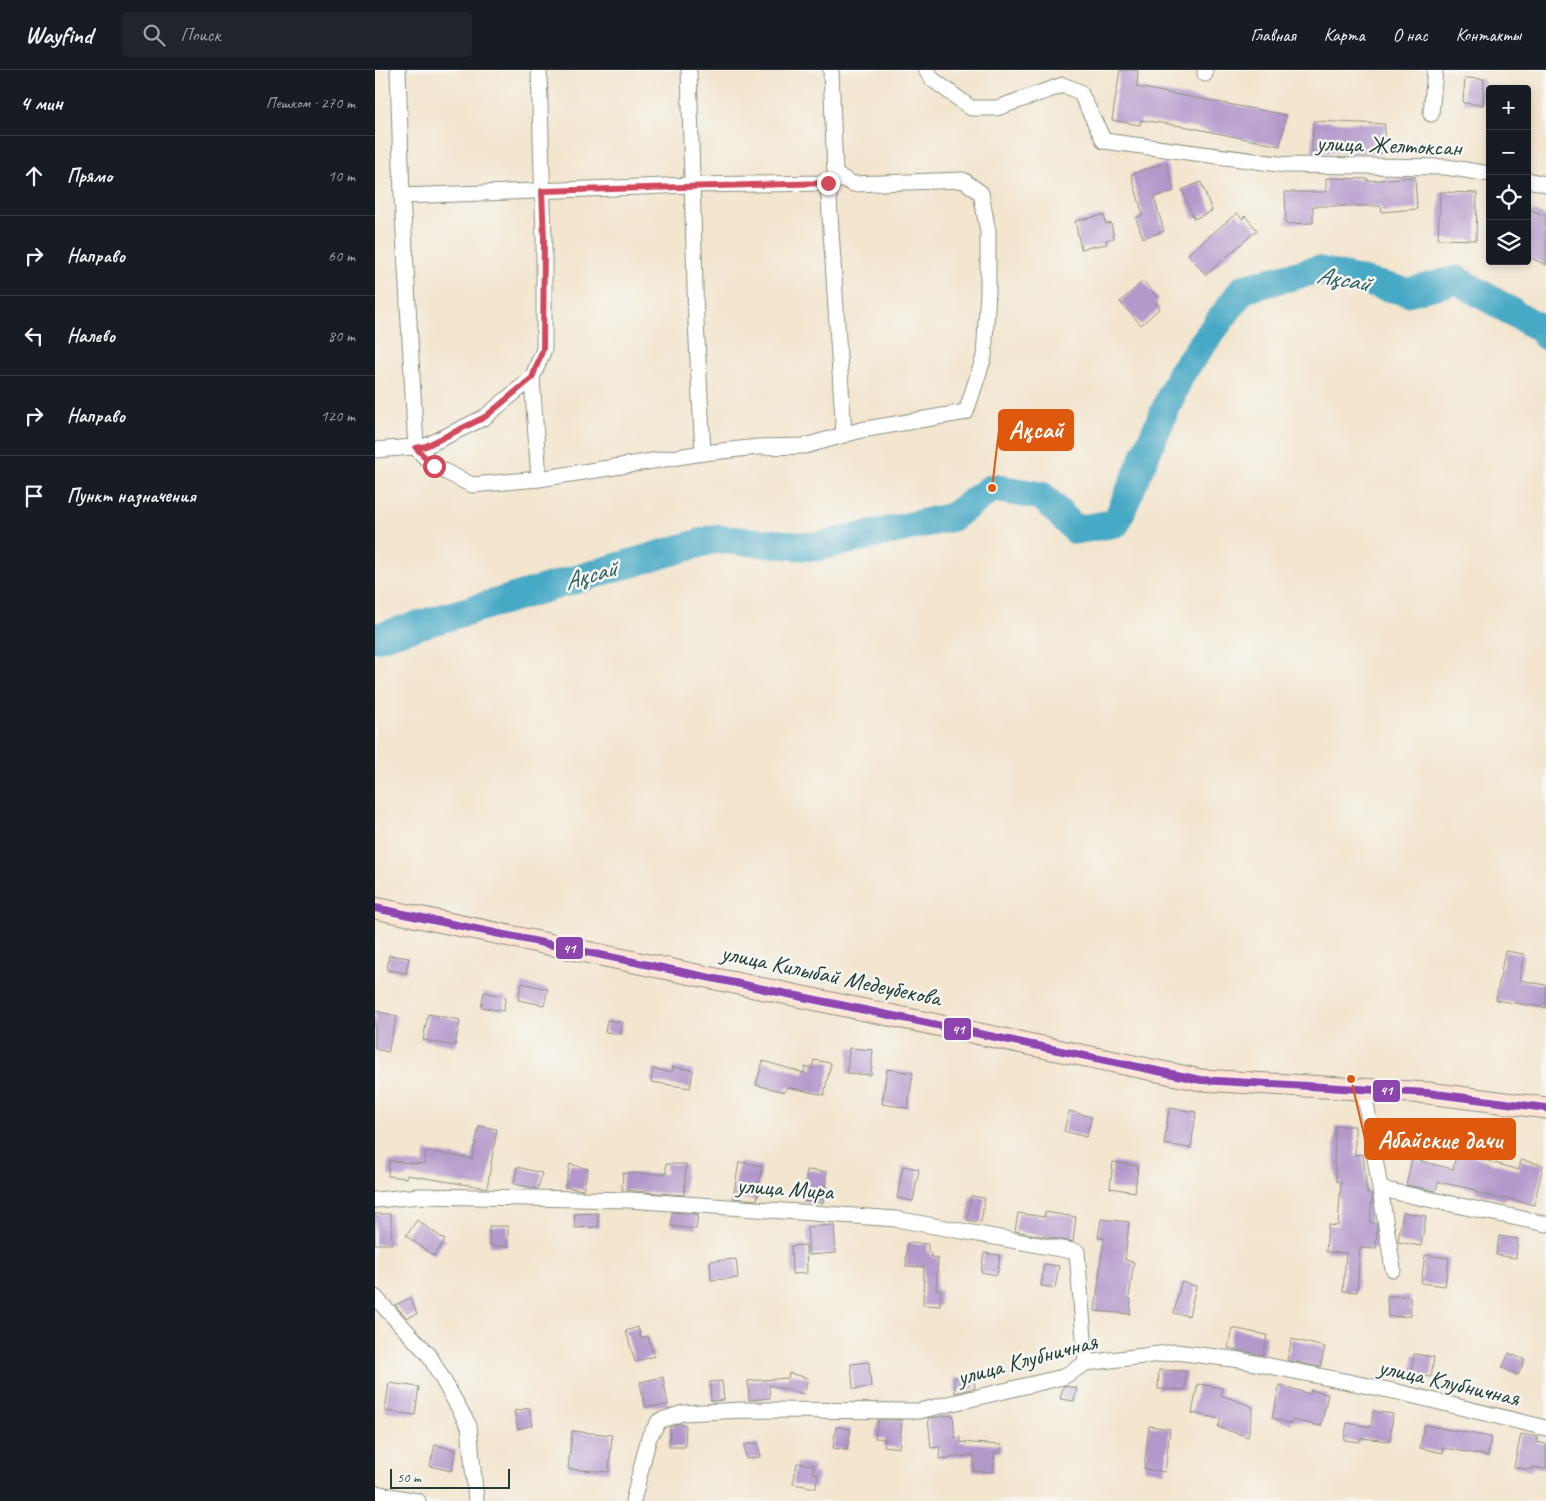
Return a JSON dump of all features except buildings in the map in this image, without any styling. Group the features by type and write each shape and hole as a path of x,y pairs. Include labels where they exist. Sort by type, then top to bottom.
{"main road":[{"name":"улица Килыбай Медеубекова","path":"375,908 1201,1080 1429,1093 1546,1108"}],"street":[{"path":"398,70 402,196 416,448 434,466 472,485 539,479 703,453 758,447 805,446 861,430 966,412 984,357 988,291 988,232 981,193 963,180 853,184 835,174 831,70"},
{"path":"539,70 544,239 543,349 532,378 539,479"},
{"path":"689,70 696,322 703,453"},
{"name":"улица Желтоксан","path":"926,70 932,79 971,108 997,108 1063,85 1067,86 1080,92 1104,141 1286,165 1446,167 1486,173"},
{"path":"1431,114 1435,70"},
{"path":"402,196 692,185 828,183 844,179"},
{"path":"1531,181 1546,184"},
{"path":"828,183 844,435"},
{"path":"375,450 426,446 485,417 532,378"},
{"path":"1364,1090 1393,1269"},
{"path":"1381,1189 1546,1224"},
{"name":"улица Мира","path":"375,1200 421,1196 629,1200 886,1218 1077,1252 1085,1363"},
{"path":"375,1297 429,1355 469,1426 476,1501"},
{"name":"улица Клубничная","path":"633,1501 649,1438 659,1421 683,1413 743,1410 919,1411 1063,1377 1085,1363 1176,1352 1240,1360 1398,1392 1546,1428"},
{"path":"375,1493 418,1501"}],"waterway":[{"name":"Ақсай","path":"375,638 714,539 816,547 952,517 992,488 1042,496 1076,530 1116,523 1181,373 1243,289 1316,270 1408,292 1457,280 1543,330 1546,336"}],"transit line":[{"name":"41","path":"375,908 1201,1080 1428,1093 1546,1108"}],"place":[{"name":"Ақсай","path":"992,488"},
{"name":"Абайские дачи","path":"1351,1079"}],"route":[{"path":"434,466 416,448 426,446 485,417 532,378 543,349 545,288 542,191 692,185 828,183"}]}
